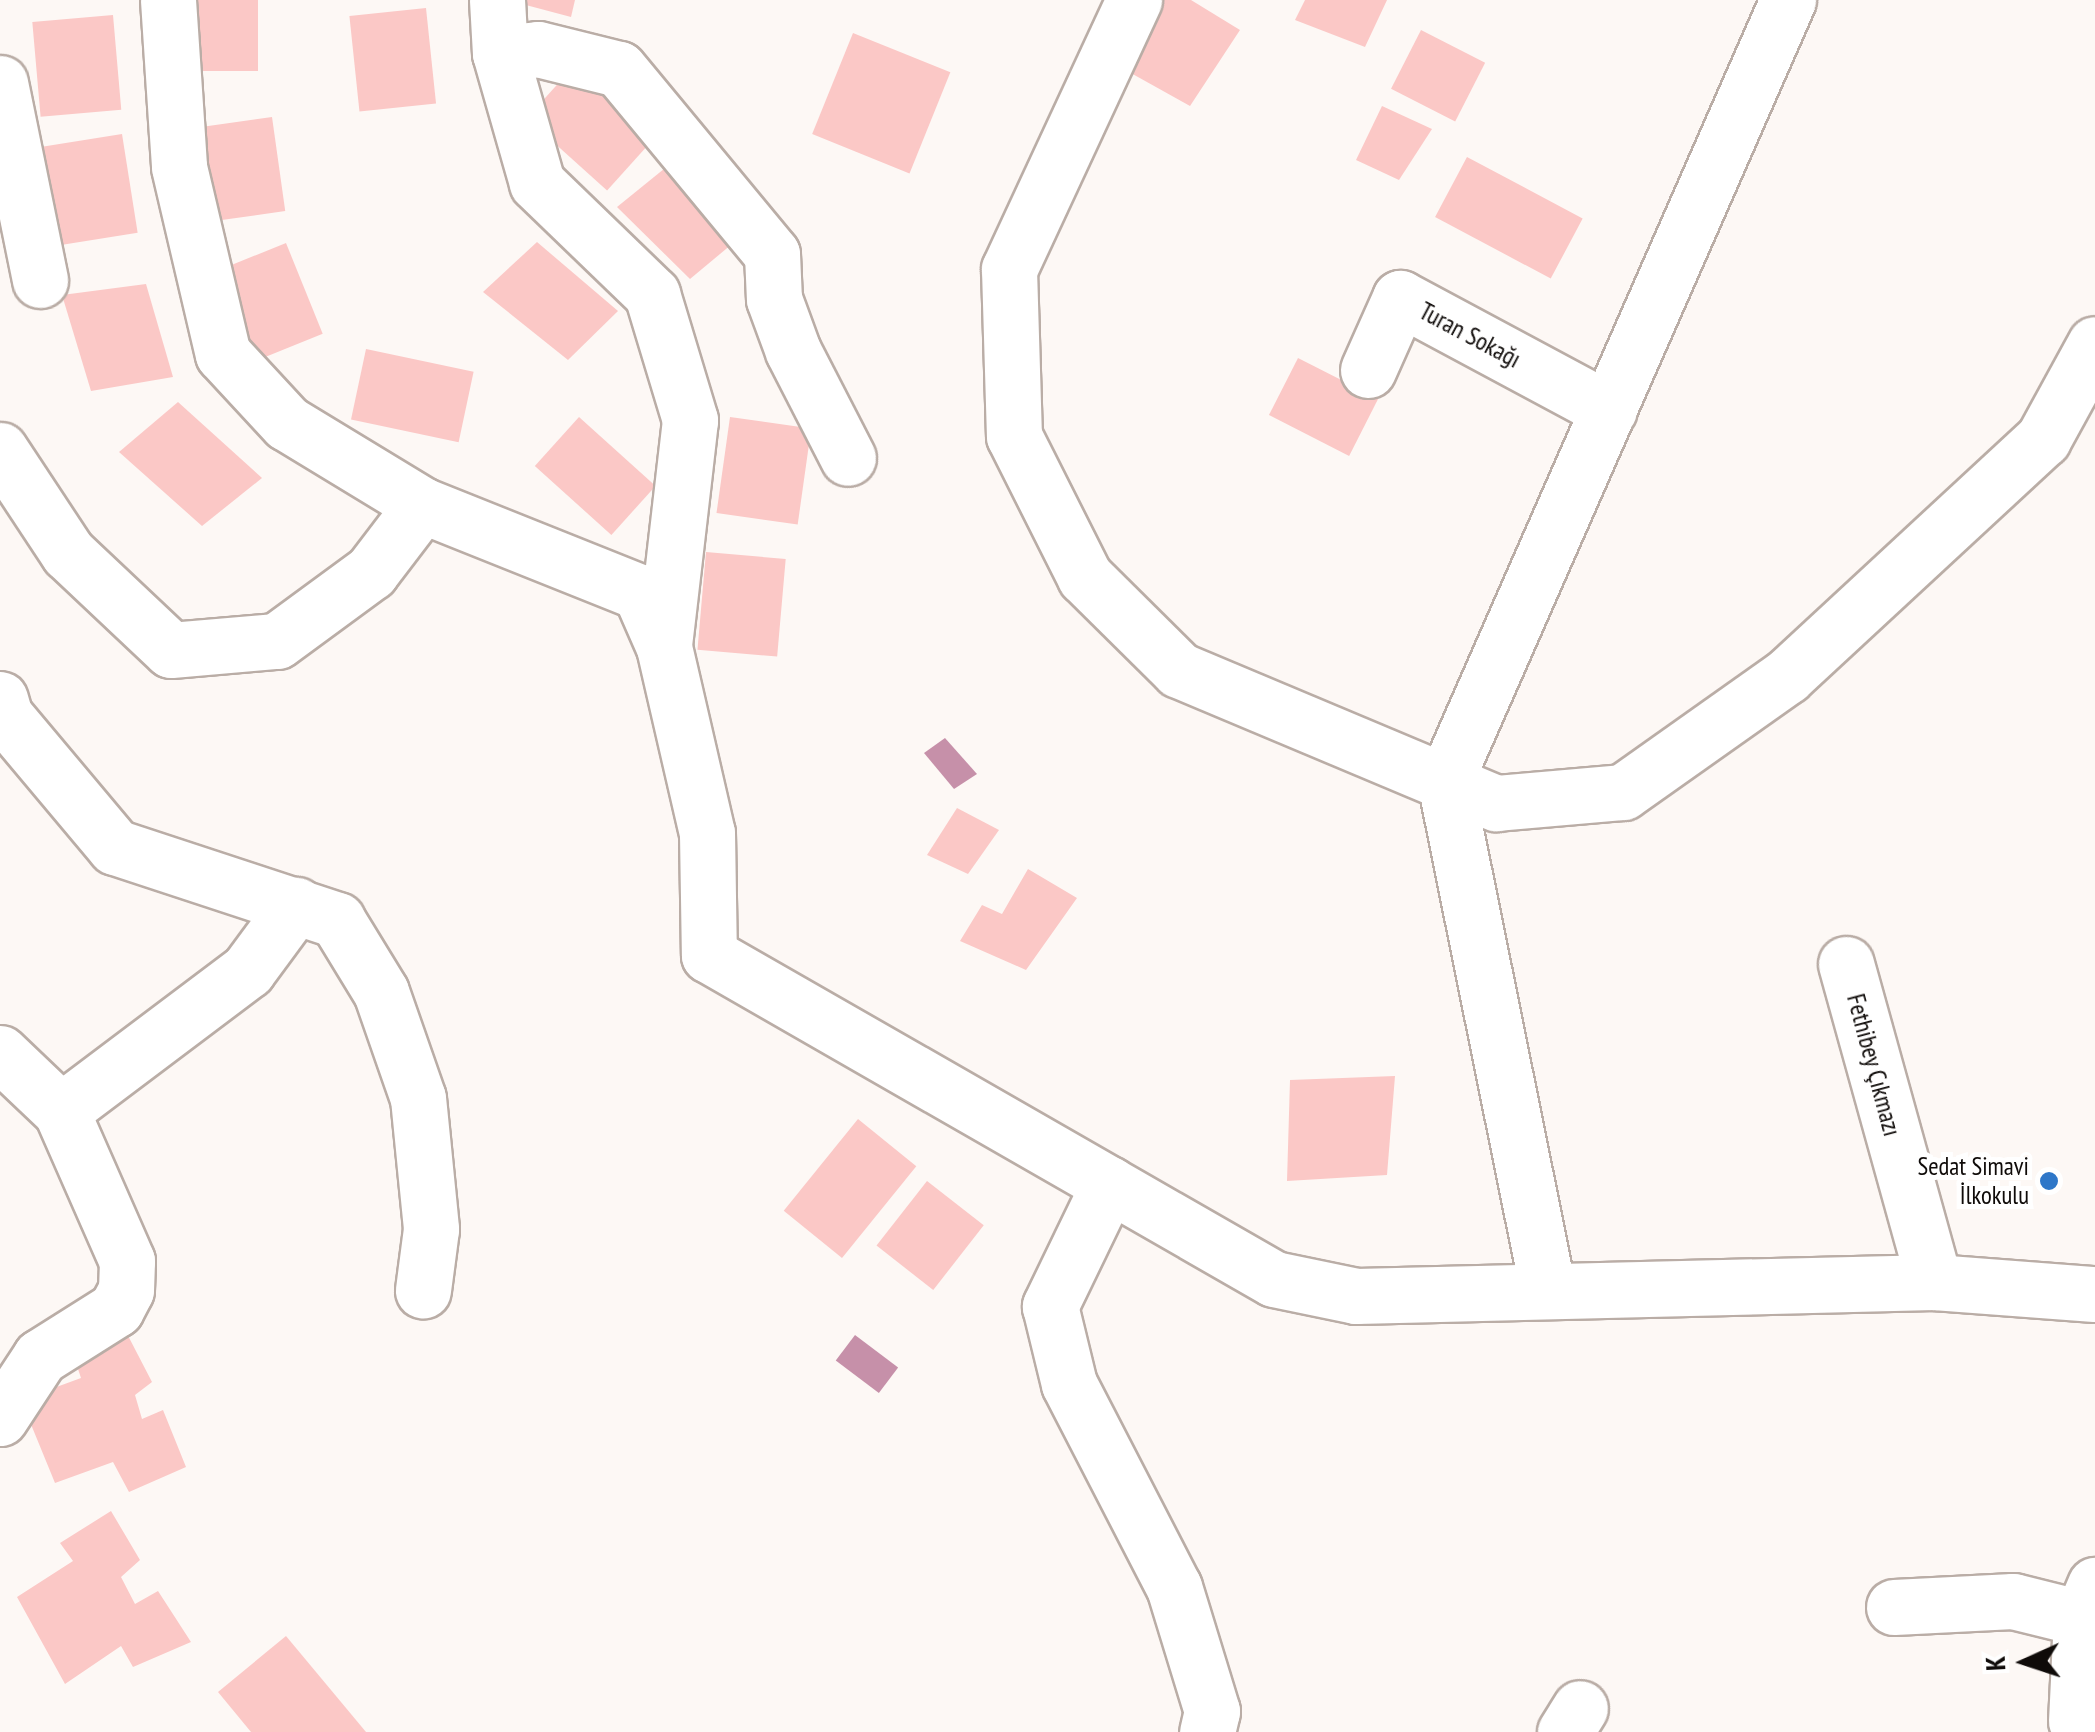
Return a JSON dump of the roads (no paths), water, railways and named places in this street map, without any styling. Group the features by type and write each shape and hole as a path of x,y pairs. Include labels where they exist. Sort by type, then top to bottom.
{"street":[{"path":"168,0 179,168 223,354 287,422 422,505 640,592 664,647 708,833 709,955 1274,1279 1356,1296 1547,1286 1934,1282 2095,1294"},
{"path":"1134,0 1009,270 1014,436 1085,577 1179,670 1496,803 1622,792 1786,676 2043,439 2095,344"},
{"path":"1547,1286 1445,781 1788,0"},
{"path":"498,26 538,184 652,294 690,420 664,647"},
{"path":"498,26 538,49 620,69 772,254 774,299 793,351 848,458"},
{"path":"0,83 40,280"},
{"name":"Turan Sokağı","path":"1368,370 1400,298 1609,410"},
{"path":"0,450 68,553 171,650 277,640 371,572 422,505"},
{"path":"0,699 5,716 115,847 337,920 381,992 418,1098 431,1228 423,1290"},
{"path":"62,1111 248,970 296,906"},
{"name":"Fethibey Çıkmazı","path":"1846,964 1934,1282"},
{"path":"0,1053 62,1111 127,1261 126,1290 116,1309 40,1357 0,1418"},
{"path":"1108,1184 1050,1306 1068,1384 1174,1586 1212,1711 1207,1732"},
{"path":"1894,1607 2088,1601 2077,1722"}],"place":[{"name":"Sedat Simavi İlkokulu","path":"2049,1181"}]}
